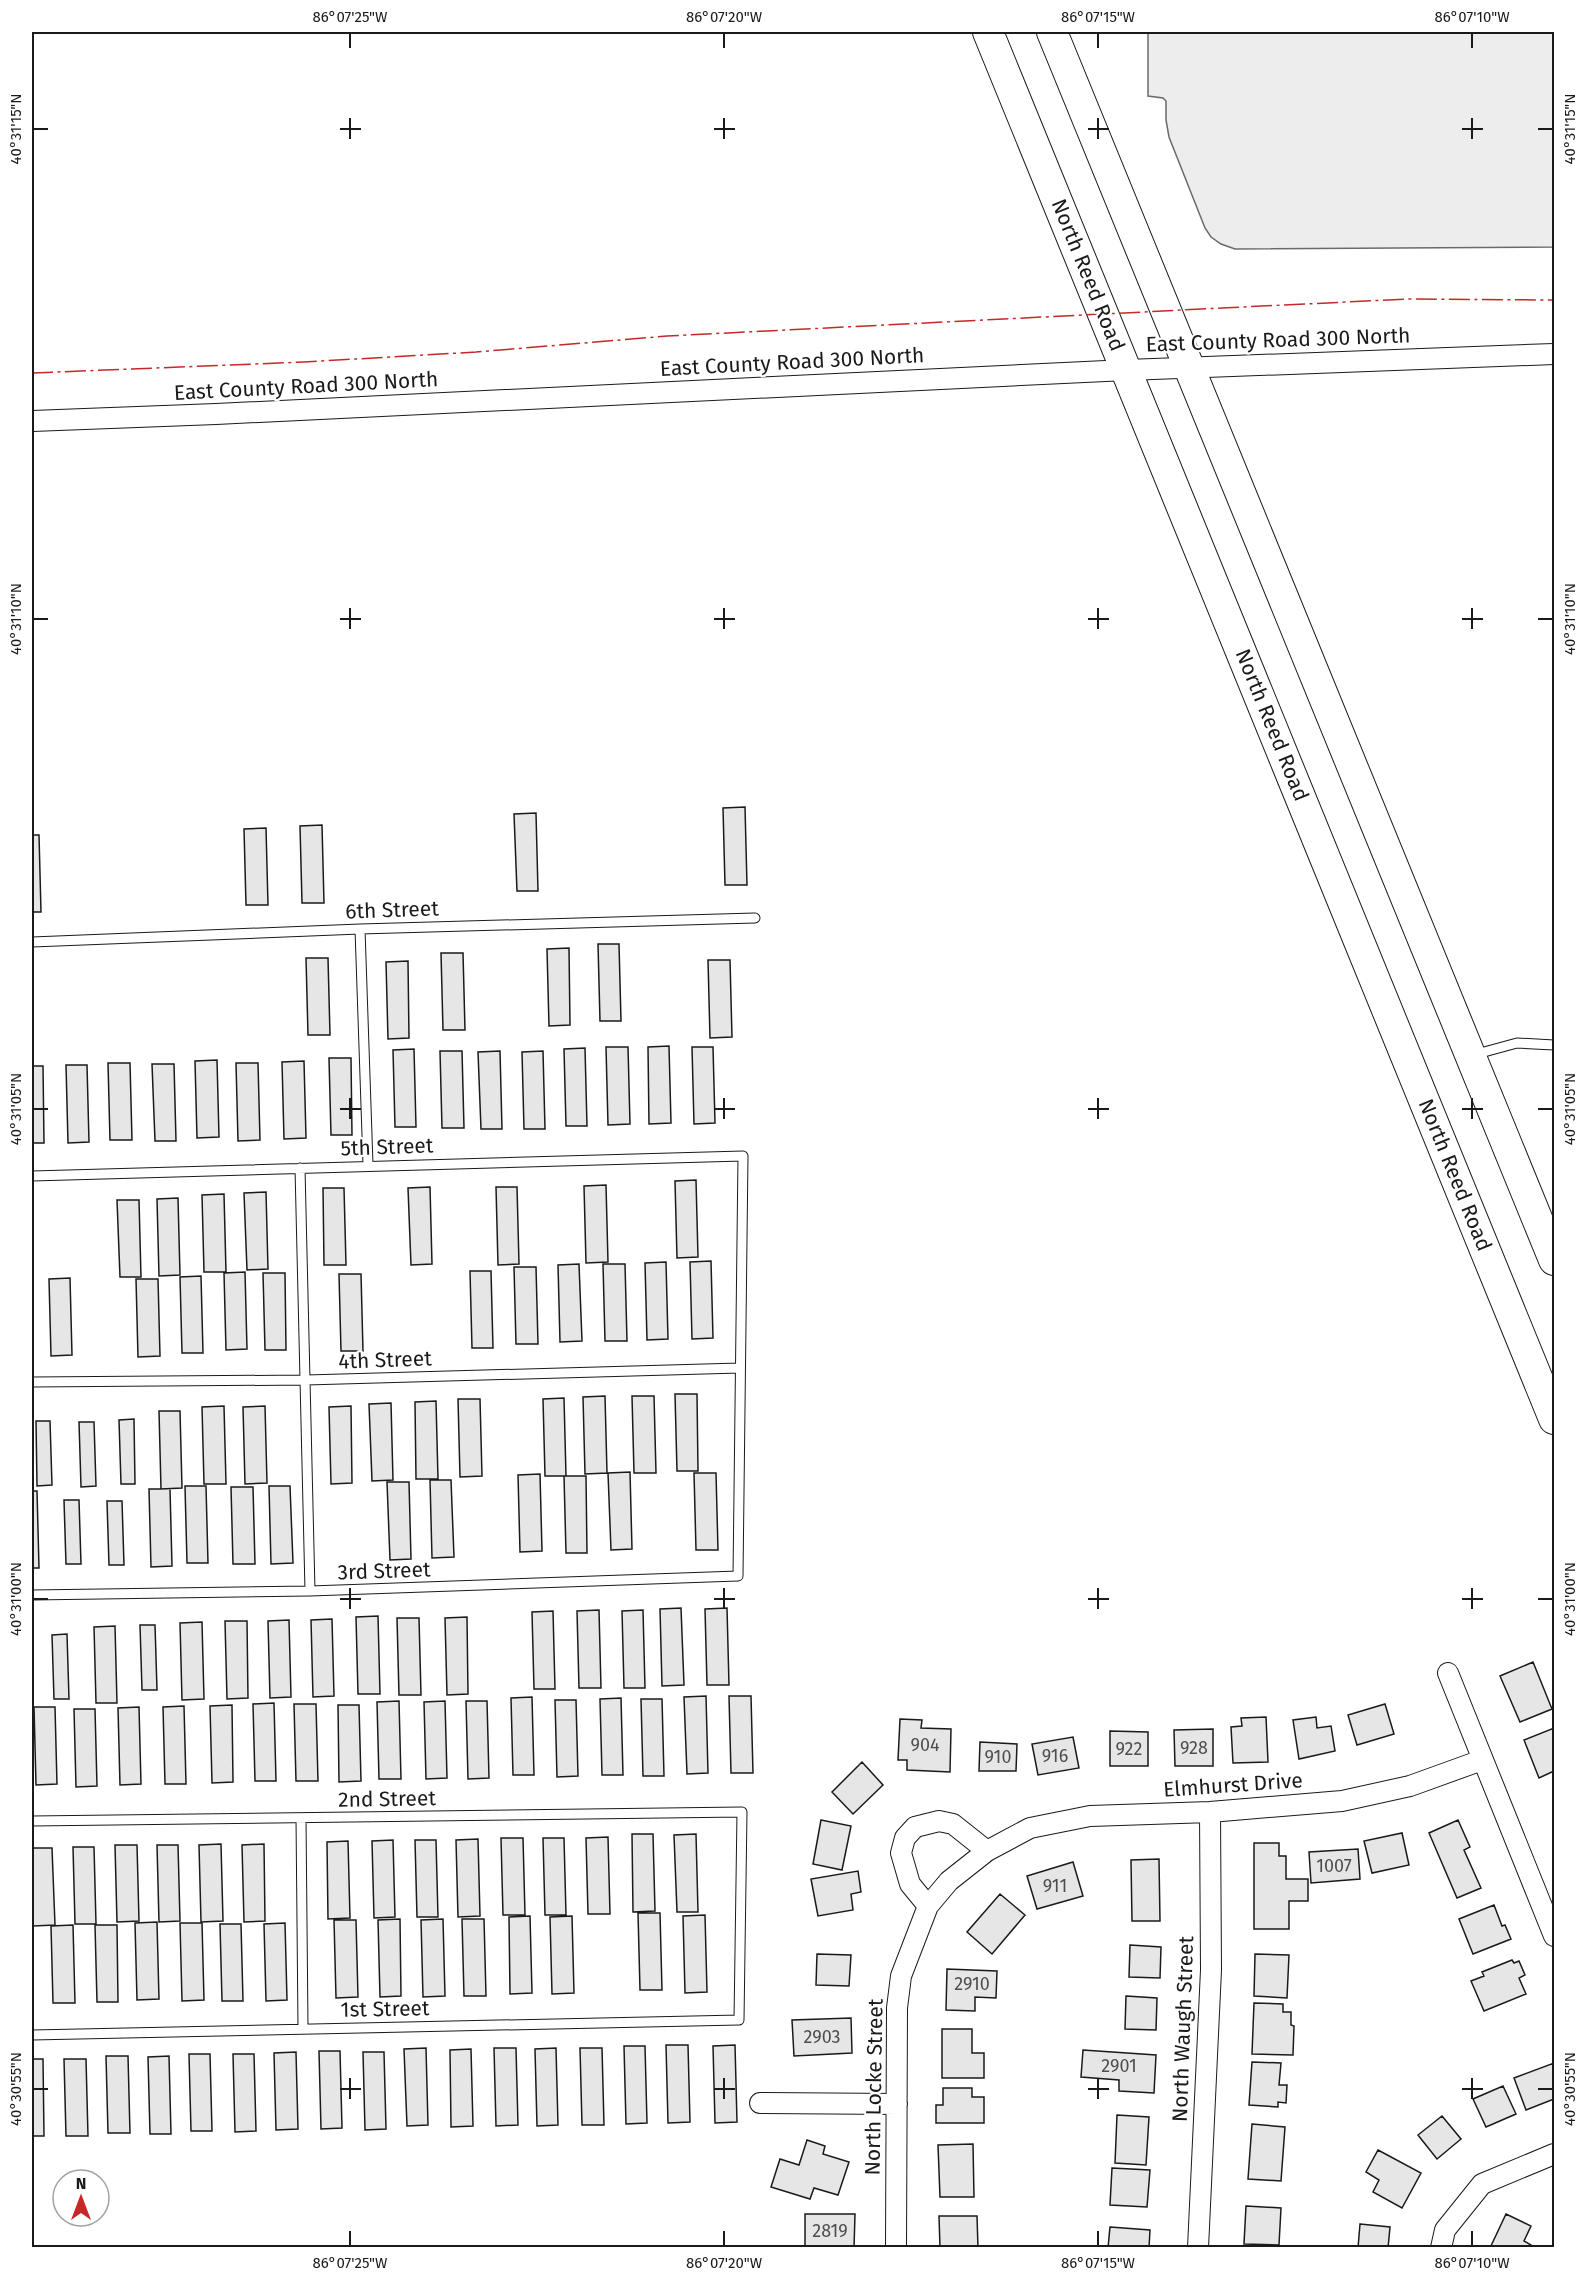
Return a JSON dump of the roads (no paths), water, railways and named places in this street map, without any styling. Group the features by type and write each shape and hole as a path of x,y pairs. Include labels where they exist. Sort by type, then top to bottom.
{"main road":[{"name":"North Reed Road","path":"988,32 1554,1419"},
{"path":"1052,32 1554,1260"}],"street":[{"name":"East County Road 300 North","path":"32,421 1189,367 1554,354"},
{"path":"1448,1673 1554,1936"},
{"name":"Elmhurst Drive","path":"987,1851 1030,1828 1090,1816 1210,1812 1342,1801 1410,1786 1482,1760"},
{"name":"North Waugh Street","path":"1198,2247 1211,1970 1210,1812"},
{"path":"928,1906 910,1884 901,1853 905,1838 915,1827 939,1821 953,1824 987,1851"},
{"name":"North Locke Street","path":"896,2247 897,2008 901,1976 928,1906 948,1881 987,1851"},
{"path":"760,2103 897,2104"},
{"path":"1441,2247 1445,2230 1482,2184 1554,2154"}],"lane":[{"name":"6th Street","path":"32,942 360,929 755,918"},
{"path":"360,929 368,1166"},
{"path":"1471,1056 1517,1043 1554,1045"},
{"name":"5th Street","path":"32,1176 743,1156 740,1368"},
{"path":"300,1168 310,1591"},
{"name":"4th Street","path":"32,1382 306,1380 740,1368"},
{"name":"3rd Street","path":"32,1596 310,1591 738,1576 740,1368"},
{"name":"2nd Street","path":"32,1821 742,1812 739,2020"},
{"path":"301,1818 303,2028"},
{"name":"1st Street","path":"32,2034 739,2020"}]}
